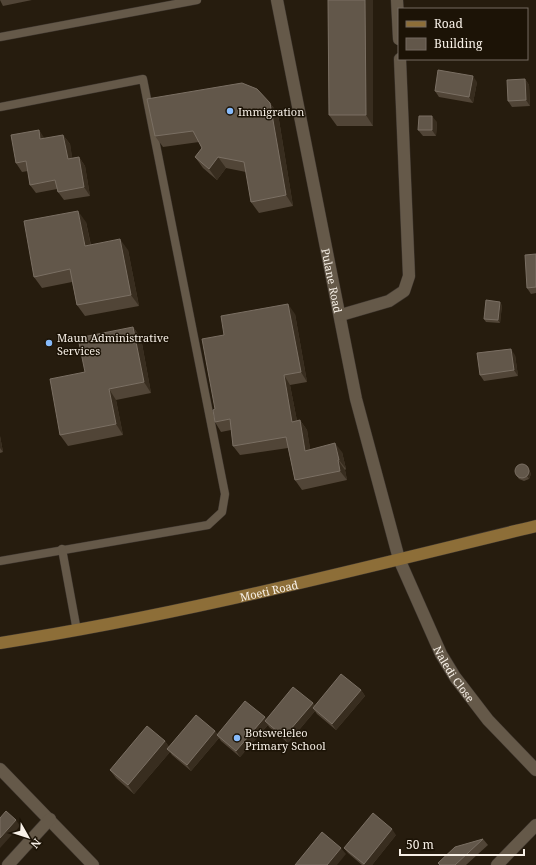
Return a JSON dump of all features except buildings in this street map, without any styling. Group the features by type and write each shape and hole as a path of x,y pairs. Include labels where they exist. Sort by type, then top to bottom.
{"street":[{"name":"Pulane Road","path":"277,0 341,315 356,399 399,559"},
{"path":"397,0 398,20"},
{"path":"341,315 389,301 404,291 409,276 400,60"},
{"name":"Moeti Road","path":"0,643 77,631 176,612 536,526"},
{"name":"Naledi Close","path":"399,559 441,654 455,677 492,725 536,770"},
{"path":"0,769 93,865"},
{"path":"8,865 50,819"},
{"path":"497,865 536,825"}],"lane":[{"path":"0,37 197,0"},
{"path":"0,107 143,79 225,494 222,512 208,525 62,549 0,561"},
{"path":"62,549 77,631"}],"place":[{"name":"Immigration","path":"230,111"},
{"name":"Maun Administrative Services","path":"49,343"},
{"name":"Botsweleleo Primary School","path":"237,738"}]}
